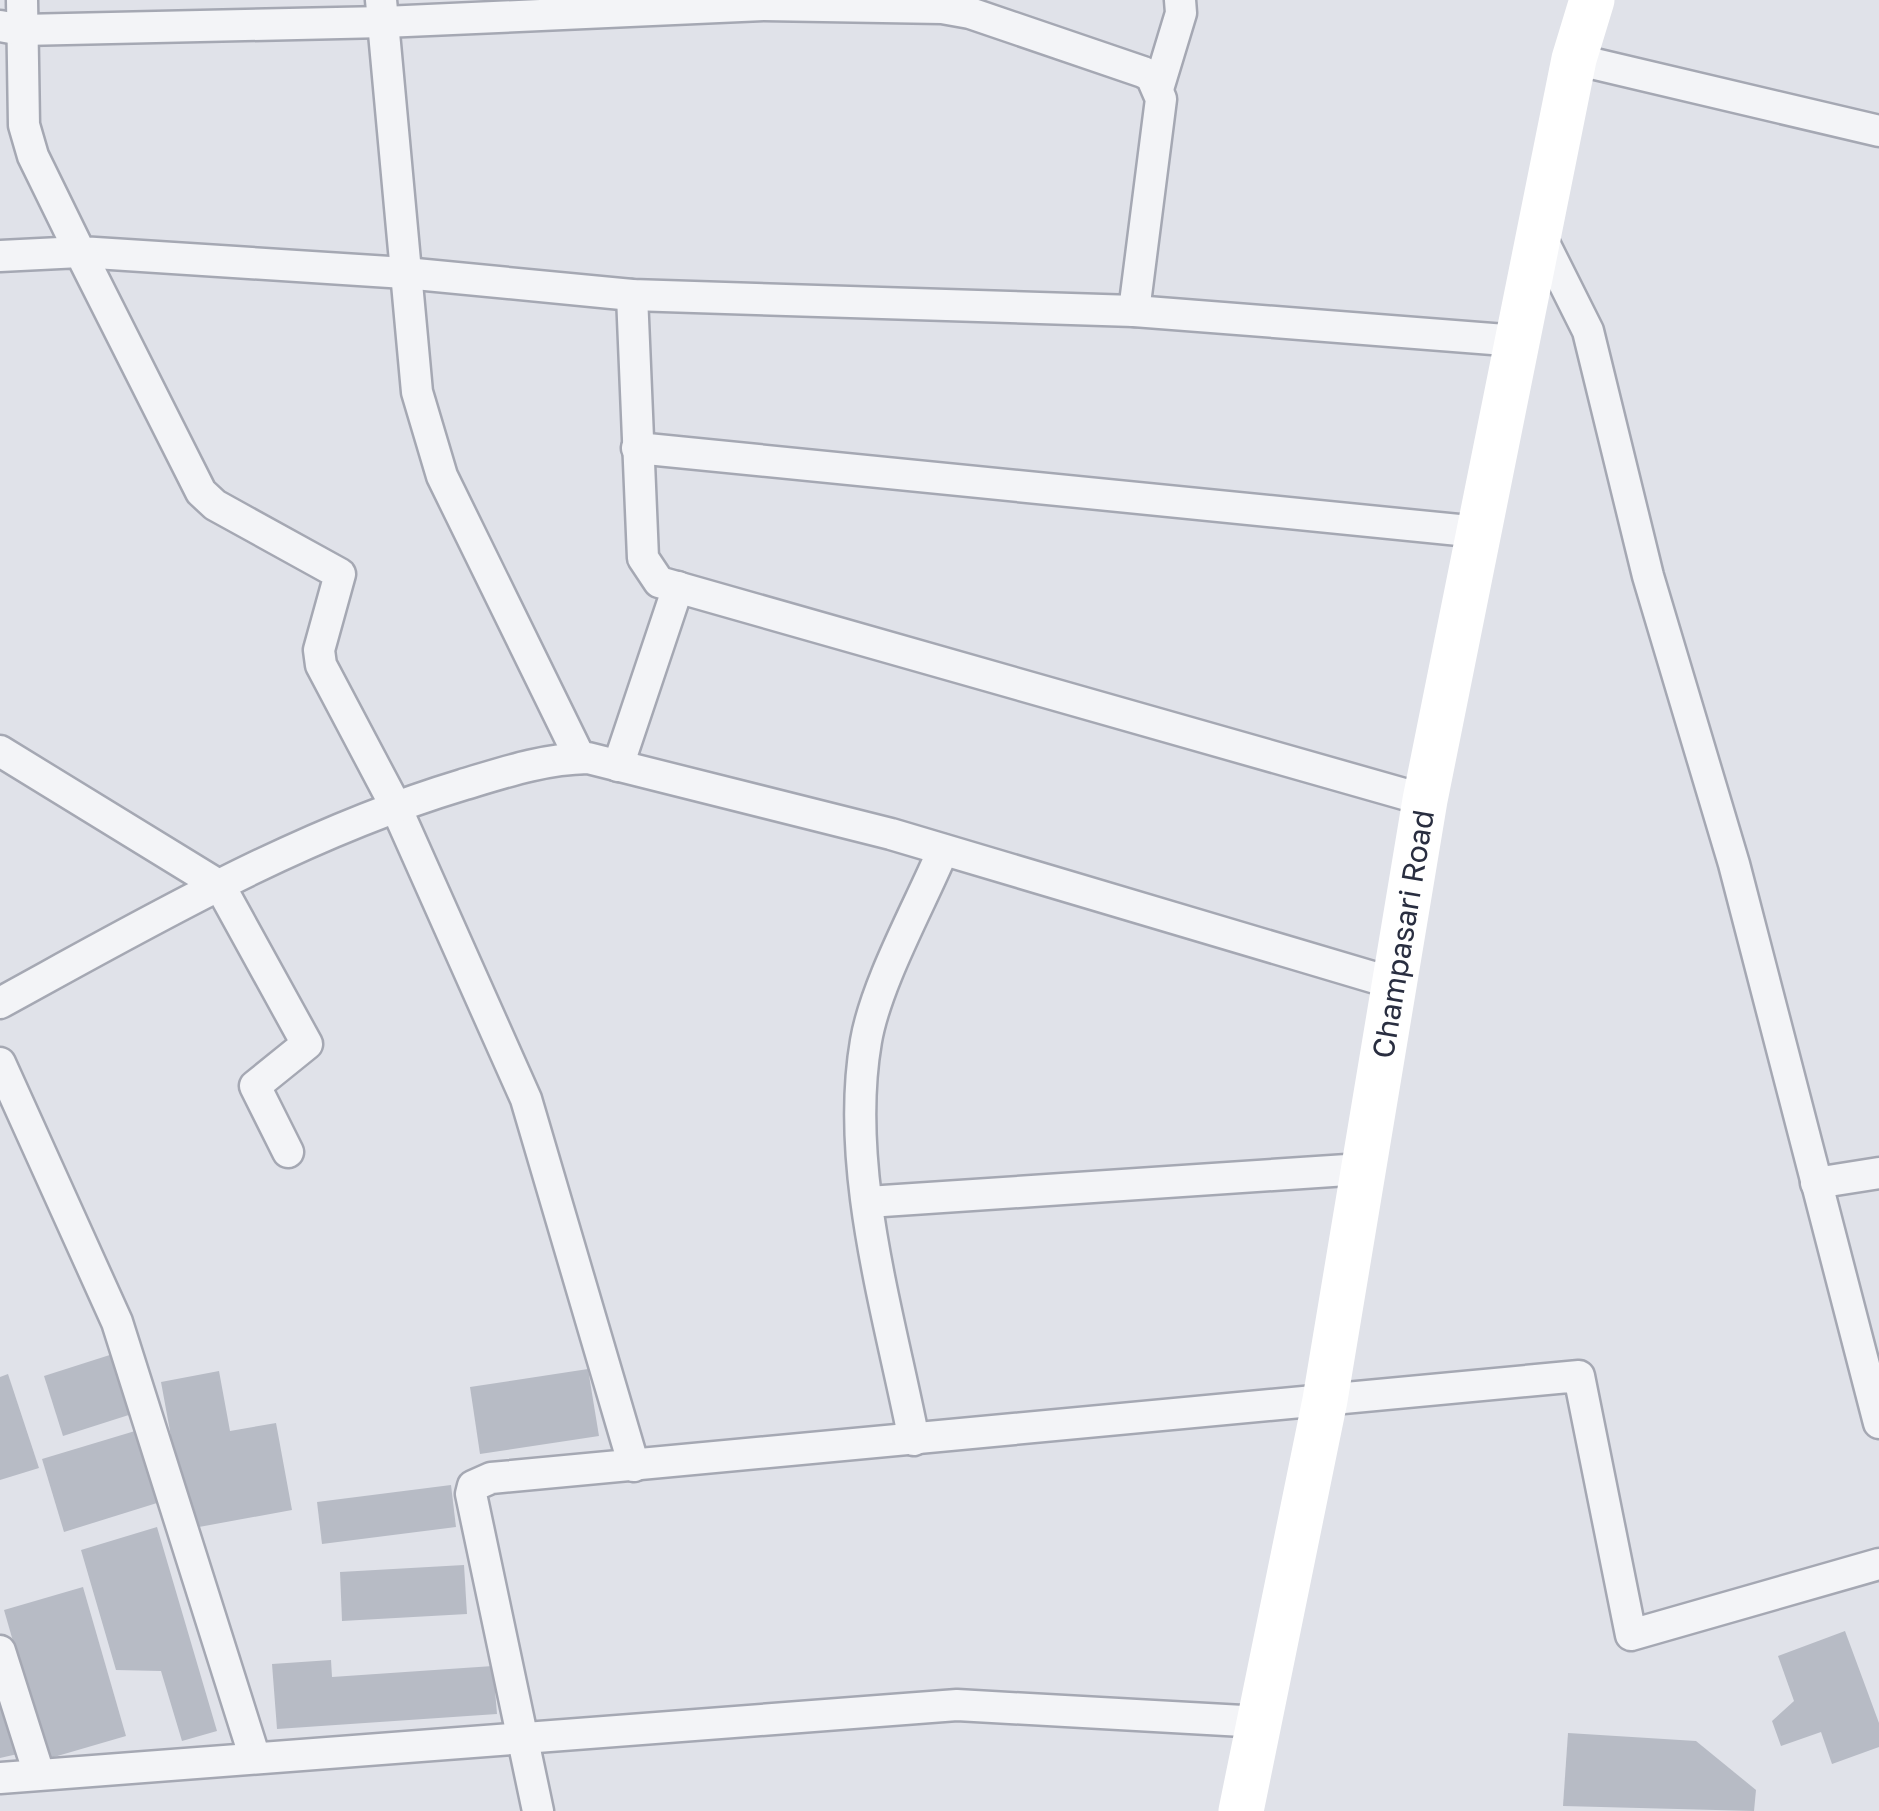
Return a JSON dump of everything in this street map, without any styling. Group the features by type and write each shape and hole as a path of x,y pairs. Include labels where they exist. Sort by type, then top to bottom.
{"main road":[{"name":"Champasari Road","path":"1573,0 1574,60"},
{"name":"Champasari Road","path":"1241,1811 1325,1400 1425,800 1538,231 1574,60 1592,0"}],"street":[{"path":"1134,310 1160,99 1158,89 1181,13 1180,0"},
{"path":"634,1466 526,1099 394,805 320,658 340,574 214,505 202,492 34,156 24,126 15,19 764,5 942,8 970,13 1143,72 1158,89"},
{"path":"382,11 417,392 442,476 580,758"},
{"path":"1574,60 1879,131"},
{"path":"1538,231 1588,332 1648,576 1734,864 1879,1423"},
{"path":"0,256 80,252 405,273 632,295 1134,310 1518,341"},
{"path":"632,295 642,558 651,576 678,588 1425,800"},
{"path":"637,448 1480,532"},
{"path":"618,766 678,588"},
{"path":"0,752 220,886 306,1041 304,1051 255,1086 288,1152"},
{"path":"5,991 394,805 540,761 580,758 944,850 1396,984"},
{"path":"914,1440 868,1202 859,1102 867,1039 944,850"},
{"path":"0,1063 116,1322 254,1755"},
{"path":"868,1202 1362,1169"},
{"path":"1816,1183 1879,1173"},
{"path":"538,1811 472,1490 491,1478 1579,1376 1631,1636 1879,1564"},
{"path":"0,1651 39,1774"},
{"path":"0,1778 254,1755 957,1705 1261,1722"}],"building":[{"path":"116,1353 135,1413 63,1436 44,1376"},
{"path":"588,1369 599,1436 480,1454 470,1387"},
{"path":"219,1371 230,1431 276,1423 292,1510 188,1529 161,1382"},
{"path":"8,1374 39,1468 0,1480 0,1377"},
{"path":"135,1431 157,1503 64,1532 42,1459"},
{"path":"451,1485 456,1527 322,1544 317,1502"},
{"path":"157,1527 217,1731 182,1741 161,1671 116,1670 81,1550"},
{"path":"464,1565 467,1614 342,1621 340,1572"},
{"path":"83,1587 126,1736 47,1759 4,1610"},
{"path":"1845,1631 1879,1723 1879,1747 1832,1764 1821,1732 1781,1746 1772,1721 1794,1701 1778,1656"},
{"path":"331,1660 332,1677 493,1666 497,1714 277,1729 272,1664"},
{"path":"0,1691 22,1753 0,1758"},
{"path":"1568,1733 1696,1741 1756,1790 1754,1811 1563,1806"}]}
